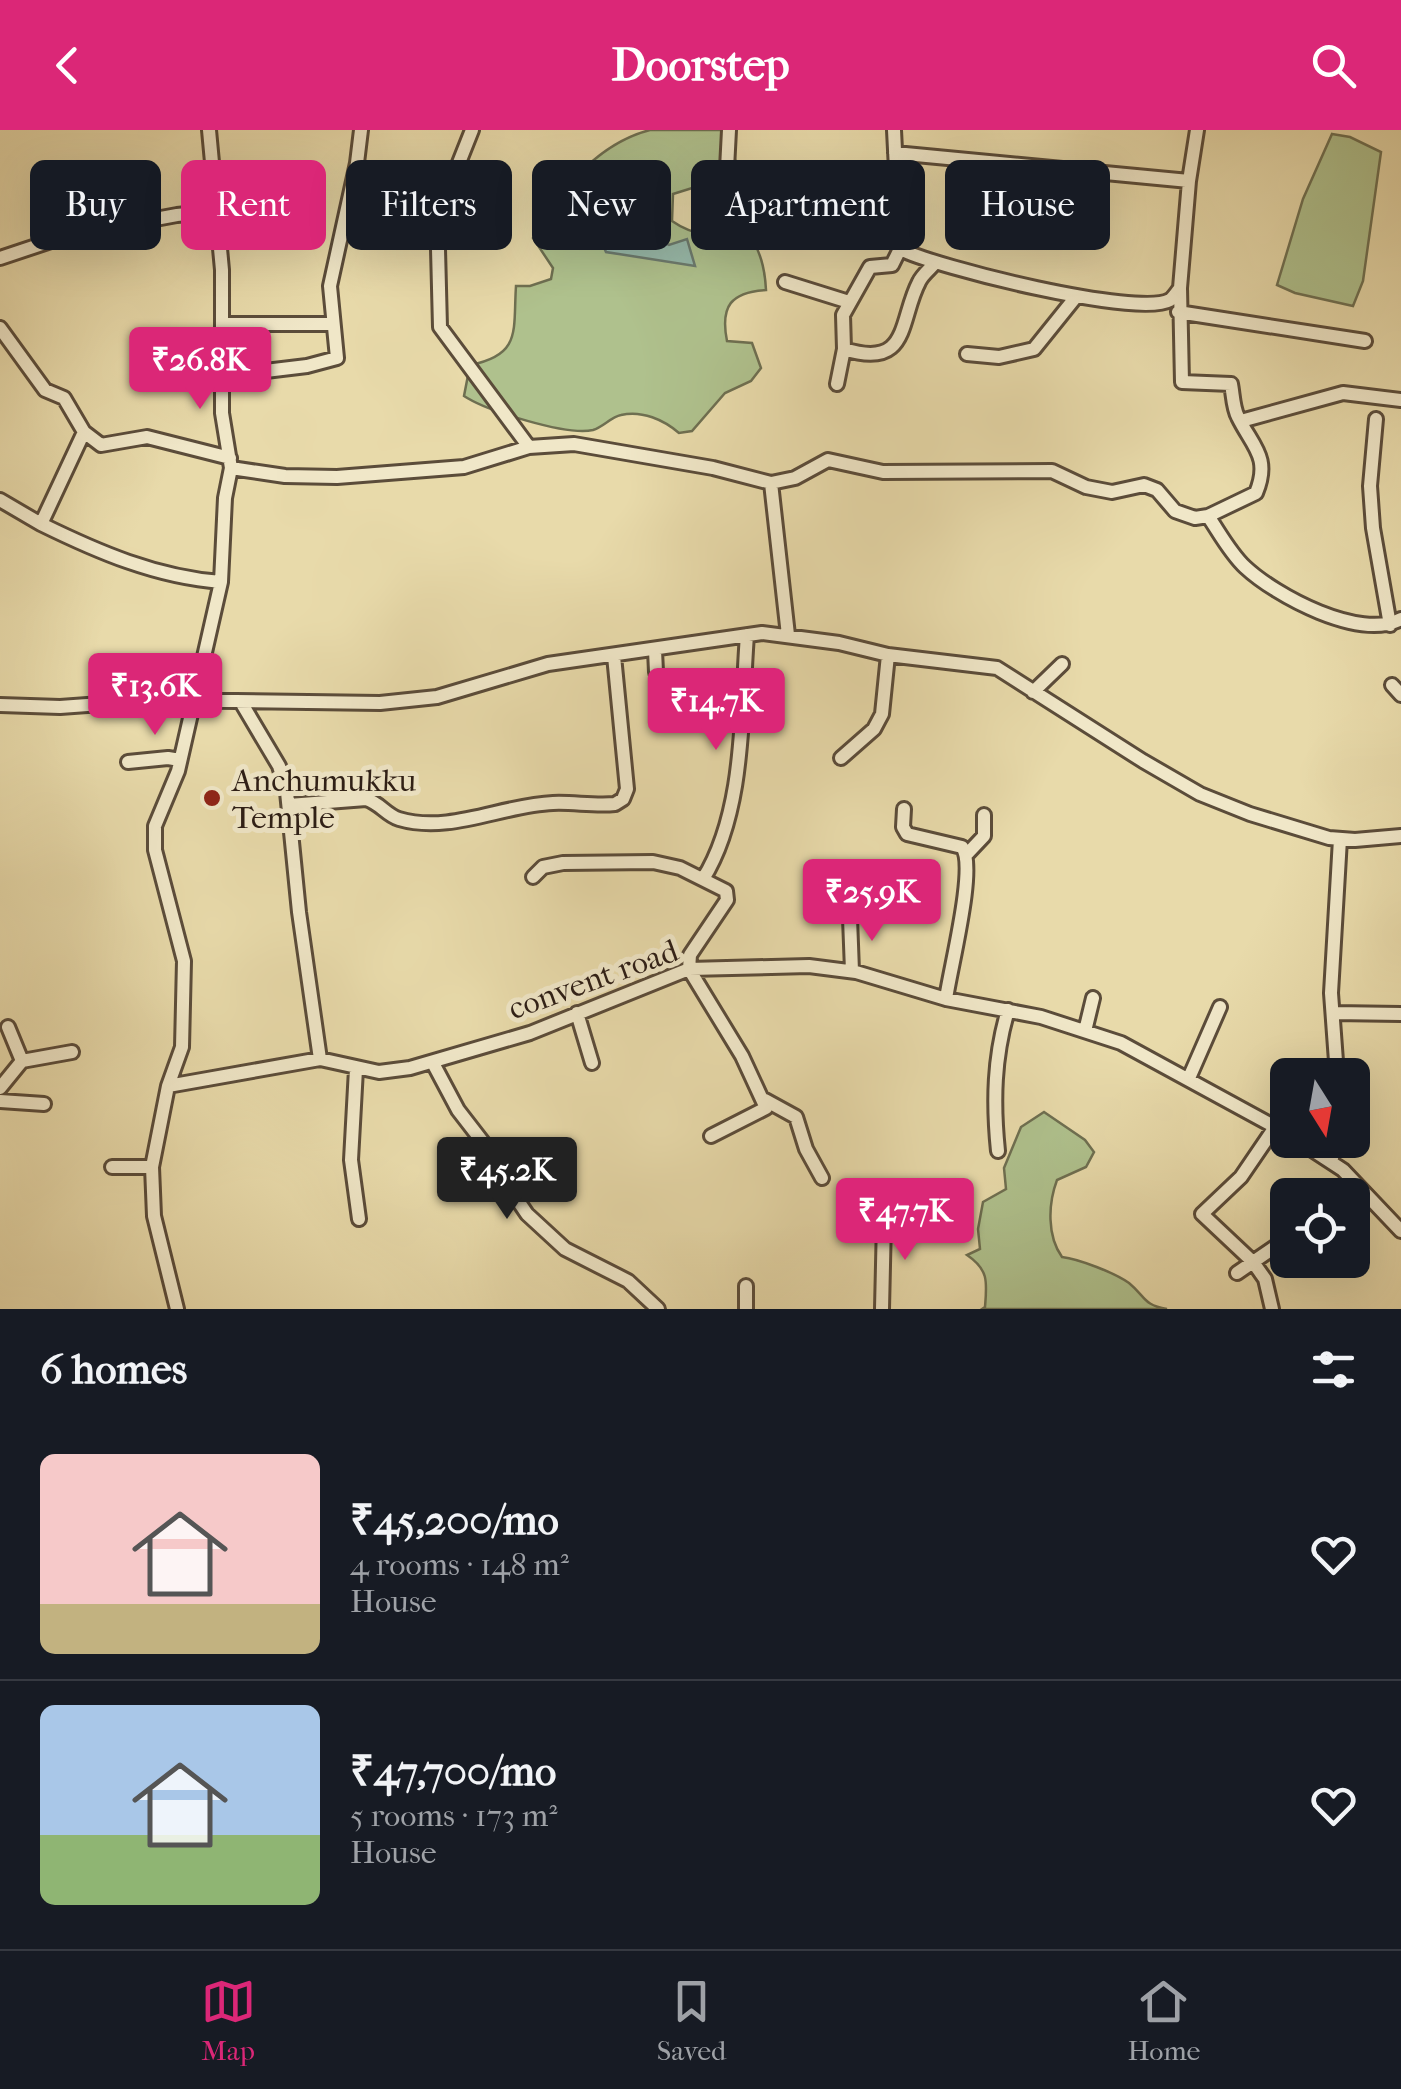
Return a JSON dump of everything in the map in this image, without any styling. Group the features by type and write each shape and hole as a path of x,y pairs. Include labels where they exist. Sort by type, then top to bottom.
{"street":[{"path":"210,130 212,160"},
{"path":"224,376 308,366 337,358 330,286 361,130"},
{"path":"472,130 447,193 438,249 440,327 530,447"},
{"path":"727,160 729,130"},
{"path":"894,130 895,160"},
{"path":"0,328 46,390 64,398 84,432 101,445 147,437 285,476 337,477 464,467 530,447 574,444 713,468 771,483 795,478 828,460 882,472 1052,471 1086,487 1112,492 1144,486 1157,490 1176,512 1195,518 1208,516 1256,492 1262,477 1260,457 1241,421 1231,384 1182,382 1178,312 1188,181 1197,130"},
{"path":"895,153 1188,181"},
{"path":"0,258 83,232 181,217"},
{"path":"177,1309 154,1216 152,1167 168,1086 182,1047 184,961 155,850 155,826 180,760 221,582 230,463 222,412 224,324 219,250"},
{"path":"837,384 844,350 844,314 849,302 870,267 892,265 900,250"},
{"path":"902,250 934,263 1074,298 1156,303 1170,300 1180,288"},
{"path":"844,350 867,356 889,347 902,336 919,282 934,263"},
{"path":"785,282 849,302"},
{"path":"968,354 1000,357 1034,348 1074,298"},
{"path":"1178,312 1365,341"},
{"path":"224,324 333,324"},
{"path":"1241,421 1343,393 1401,400"},
{"path":"1208,516 1241,564 1270,588 1351,622 1396,622 1372,514 1370,486 1376,418"},
{"path":"41,524 84,432"},
{"path":"771,483 788,636"},
{"path":"0,500 106,556 194,580 221,582"},
{"path":"704,880 719,854 731,808 748,634"},
{"path":"0,704 60,707 156,700 380,703 437,697 548,664 748,634 788,636 888,655 997,668 1200,794 1250,814 1340,839 1401,836"},
{"path":"656,650 656,672"},
{"path":"841,758 874,729 882,714 888,655"},
{"path":"288,805 366,799 400,819 430,823 550,803 615,804 624,799 627,789 614,656"},
{"path":"1033,692 1062,664"},
{"path":"168,1086 320,1059 288,805 279,766 241,702"},
{"path":"128,762 180,760"},
{"path":"904,810 906,834 962,847 968,854 968,878 946,999"},
{"path":"968,854 984,836 984,815"},
{"path":"1336,1058 1331,993 1340,839"},
{"path":"533,877 543,867 563,863 653,862 680,868 724,888 727,900 690,955 690,969 766,1108 711,1136"},
{"path":"850,918 852,971"},
{"name":"convent road","path":"320,1059 379,1072 434,1063 530,1033 690,969 809,966 852,971 946,999 1008,1010 1085,1031 1190,1078 1270,1125"},
{"path":"1085,1031 1092,998"},
{"path":"1190,1078 1220,1007"},
{"path":"998,1150 994,1107 997,1046 1008,1010"},
{"path":"578,1013 592,1063"},
{"path":"1334,1013 1401,1014"},
{"path":"8,1027 22,1061"},
{"path":"0,1088 22,1061 72,1052"},
{"path":"434,1063 458,1110 492,1154 504,1180 528,1214 566,1249 628,1282 658,1309"},
{"path":"356,1069 351,1160 360,1219"},
{"path":"765,1100 796,1118 822,1178"},
{"path":"0,1101 44,1104"},
{"path":"1270,1144 1202,1214 1253,1262 1264,1279 1272,1309"},
{"path":"1326,1158 1342,1178"},
{"path":"112,1168 152,1167"},
{"path":"1370,1206 1401,1231"},
{"path":"882,1309 884,1221"},
{"path":"1237,1273 1270,1250"},
{"path":"746,1286 746,1309"}],"green space":[{"path":"650,130 728,130 735,160 691,160 691,188 673,194 672,221 691,230 691,250 757,250 766,290 736,298 727,310 725,329 727,341 752,343 761,368 751,381 725,393 692,431 679,433 660,420 637,414 617,416 593,430 547,426 464,396 470,365 487,361 507,347 514,328 516,286 551,279 553,268 541,250 671,250 671,160 594,160"},
{"path":"1332,134 1350,137 1381,152 1363,281 1353,306 1277,285 1303,199"},
{"path":"1044,1112 1085,1140 1094,1152 1086,1167 1057,1180 1051,1230 1057,1249 1062,1257 1115,1275 1149,1303 1167,1309 982,1309 985,1277 967,1255 980,1249 978,1229 983,1202 1006,1189 1004,1168 1021,1127"}],"shaded area":[{"path":"687,239 695,266 606,252 671,250 671,244"}],"place":[{"name":"Anchumukku Temple","path":"212,798"}]}
